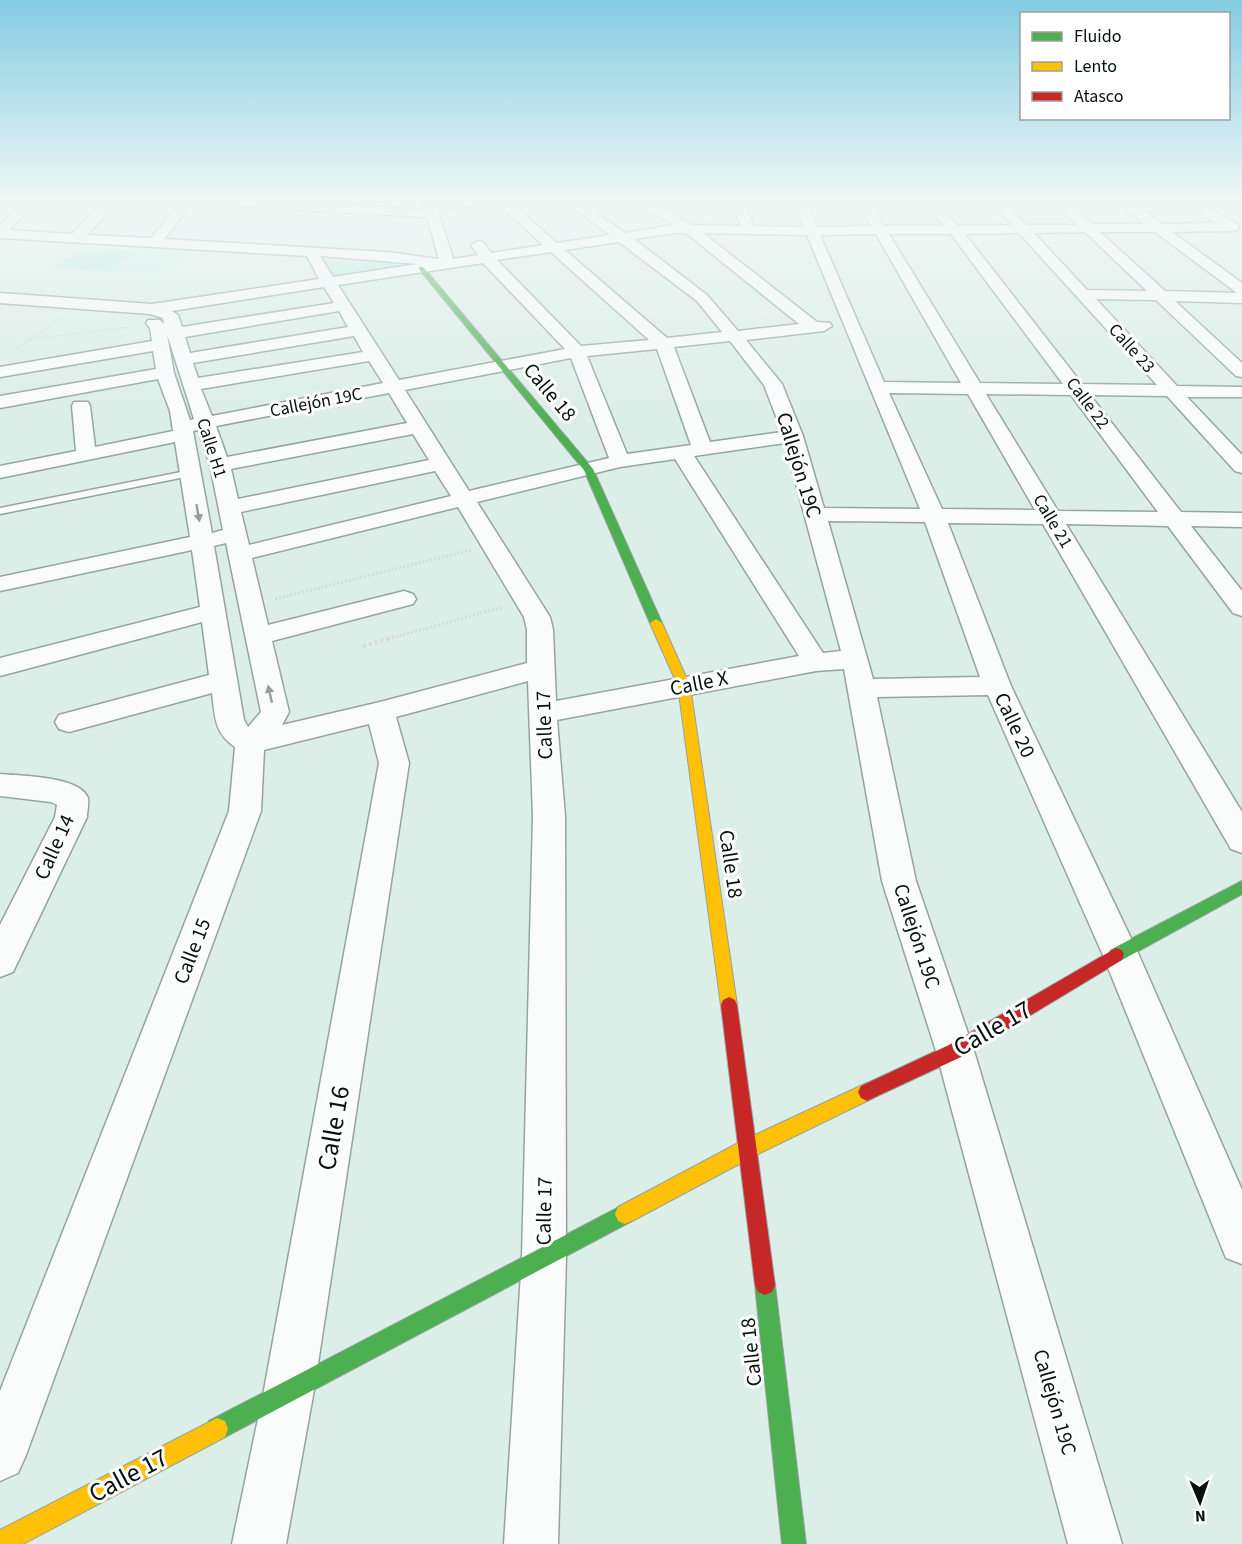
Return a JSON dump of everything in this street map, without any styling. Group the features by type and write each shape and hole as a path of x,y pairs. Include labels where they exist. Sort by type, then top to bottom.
{"street":[{"path":"205,274 339,297"},
{"path":"291,274 339,297"},
{"path":"336,274 339,297"},
{"path":"191,385 376,274"},
{"path":"185,358 339,297 404,274"},
{"name":"Calle 18","path":"426,274 588,469 684,686 749,1148 794,1544"},
{"path":"502,274 577,352 620,462"},
{"path":"585,274 664,344 691,450 816,662"},
{"name":"Callejón 19C","path":"671,274 702,298 773,384 793,436 858,673 898,881 955,1051 1095,1544"},
{"path":"746,274 813,327"},
{"name":"Calle 20","path":"831,274 877,387 934,516 997,686 1120,953 1242,1242"},
{"name":"Calle 21","path":"906,274 1242,840"},
{"name":"Calle 22","path":"989,274 1242,608"},
{"name":"Calle 23","path":"1065,274 1242,467"},
{"path":"1140,274 1242,372"},
{"path":"1221,274 1242,290"},
{"path":"1083,294 1242,298"},
{"path":"0,298 152,315 339,297"},
{"path":"0,372 169,339 339,297"},
{"name":"Calle 17","path":"339,297 537,617 540,630 542,713 549,816 544,1257 531,1544"},
{"name":"Calle H1","path":"0,305 132,315 171,315 165,373 183,431"},
{"path":"734,336 851,324"},
{"name":"Callejón 19C","path":"0,472 183,431 205,423 501,366 577,352 734,336"},
{"name":"Calle H1","path":"169,339 185,358 191,385 219,465 275,712 267,726 250,742"},
{"path":"0,402 165,373"},
{"path":"877,387 1242,392"},
{"path":"81,406 86,454"},
{"path":"219,465 419,427"},
{"path":"183,431 234,732 250,742 380,712 542,668"},
{"path":"0,584 203,542 237,544 465,499 620,462 793,436"},
{"path":"229,508 442,463"},
{"path":"814,514 1242,520"},
{"path":"258,636 404,599"},
{"path":"0,667 214,611"},
{"name":"Calle X","path":"542,713 816,662 858,673 997,686"},
{"path":"69,723 225,680"},
{"name":"Calle 16","path":"259,1544 289,1390 394,763 380,712"},
{"name":"Calle 15","path":"0,1455 245,811 250,742"},
{"name":"Calle 14","path":"0,785 57,791 73,800 71,817 0,961"},
{"name":"Calle 17","path":"0,1543 749,1148 955,1051 1120,953 1242,887"}],"lane":[{"path":"0,511 191,472"}],"path":[{"path":"10,353 76,310"},
{"path":"28,340 129,327 152,315"},
{"path":"251,606 492,544"},
{"path":"363,646 526,601"}],"shaded area":[{"path":"120,274 160,274 155,277"},
{"path":"331,274 363,274 334,279"}],"traffic: fast":[{"path":"426,274 588,469 656,623"},
{"path":"1116,955 1242,887"},
{"path":"217,1429 625,1214"},
{"path":"765,1285 794,1544"}],"traffic: slow":[{"path":"656,623 684,686 729,1005"},
{"path":"625,1214 749,1148 867,1092"},
{"path":"0,1543 217,1429"}],"traffic: jam":[{"path":"867,1092 955,1051 1116,955"},
{"path":"729,1005 765,1285"}]}
